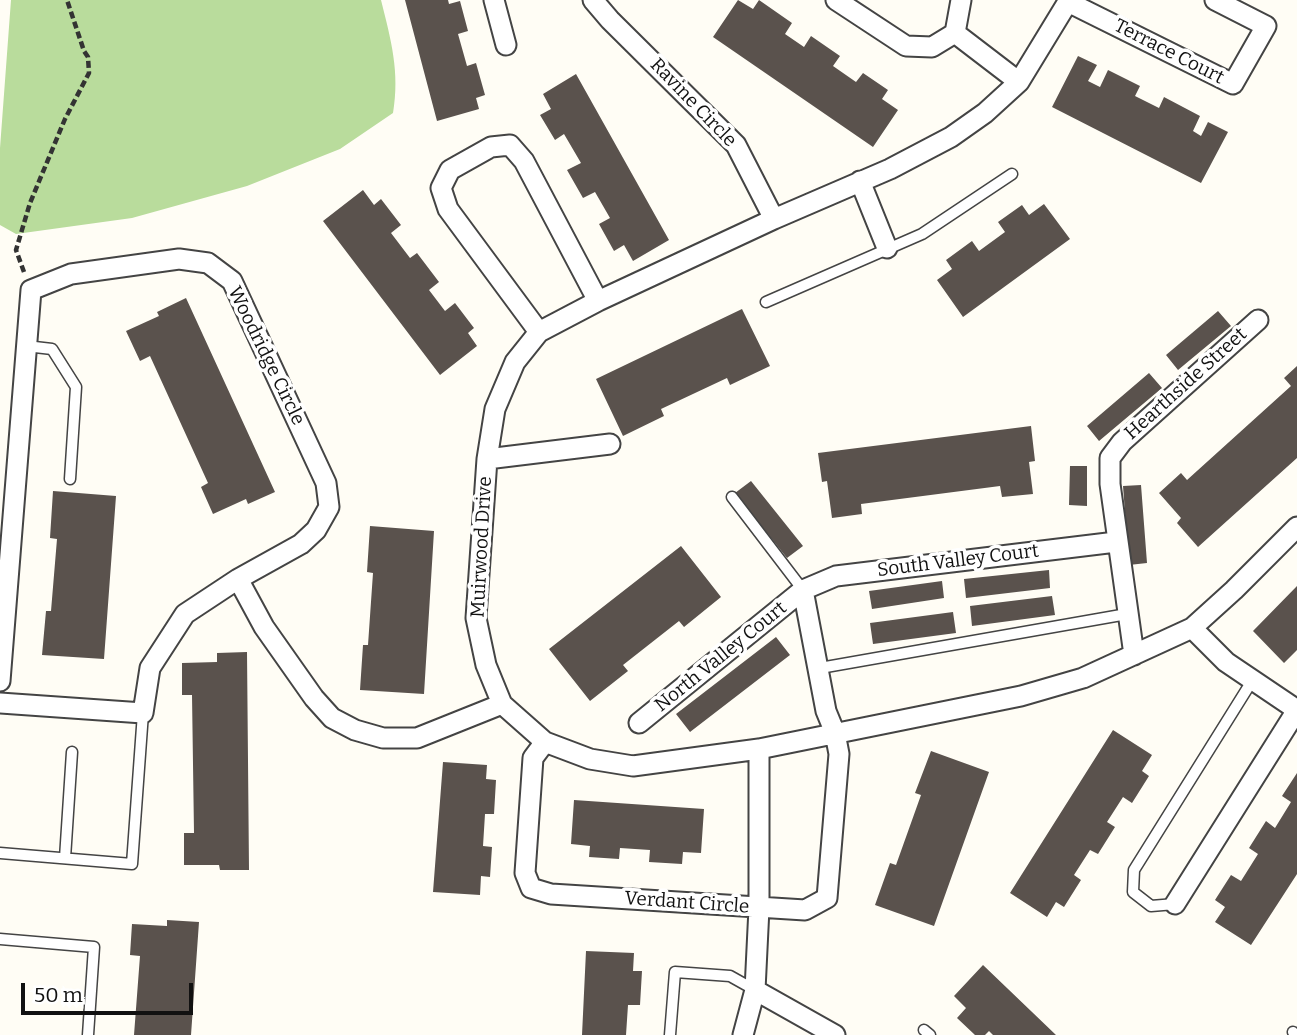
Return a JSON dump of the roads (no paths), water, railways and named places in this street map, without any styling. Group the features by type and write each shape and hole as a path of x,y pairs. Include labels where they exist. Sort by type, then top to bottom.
{"street":[{"path":"494,0 506,45"},
{"name":"Ravine Circle","path":"593,0 736,145 774,219"},
{"path":"836,0 906,46 932,47 955,33 961,0"},
{"name":"Terrace Court","path":"1069,1 1233,85 1266,26 1215,0"},
{"name":"Muirwood Drive","path":"1069,1 1019,82 985,113 951,137 890,169 597,301 539,332 515,362 495,409 487,459 476,618 486,665 502,704 545,742 590,759 633,766 759,749 1021,696 1083,678 1192,628 1297,527"},
{"path":"955,33 1019,82"},
{"path":"539,332 448,209 441,188 450,170 491,147 510,145 524,161 597,301"},
{"path":"860,181 887,248"},
{"name":"Woodridge Circle","path":"26,346 31,290 71,274 179,259 208,263 232,281 326,483 329,506 316,530 301,544 238,579 186,614 150,668 143,713"},
{"name":"Hearthside Street","path":"1134,656 1116,542 1110,458 1122,442 1258,320"},
{"path":"0,681 26,346"},
{"path":"487,459 610,444"},
{"name":"South Valley Court","path":"803,590 836,576 1116,542"},
{"path":"238,579 264,626 314,698 332,718 355,730 383,738 417,738 502,704"},
{"path":"803,590 826,710 835,733"},
{"name":"North Valley Court","path":"639,723 803,590"},
{"path":"1175,904 1297,710 1252,681 1207,645 1192,628"},
{"path":"0,703 143,713"},
{"name":"Verdant Circle","path":"545,742 533,758 525,873 531,888 551,894 805,910 827,898 839,754 835,733"},
{"path":"743,1035 755,990 759,908 759,749"},
{"path":"755,990 835,1035"}],"lane":[{"path":"766,302 922,234 1012,174"},
{"path":"26,346 52,349 76,387 70,479"},
{"path":"732,497 803,590"},
{"path":"820,668 1127,614"},
{"path":"1175,904 1151,906 1133,891 1134,870 1252,681"},
{"path":"0,853 132,864 143,713"},
{"path":"65,859 72,752"},
{"path":"0,939 94,947 88,1035"},
{"path":"670,1035 675,972 730,976 755,990"}]}
